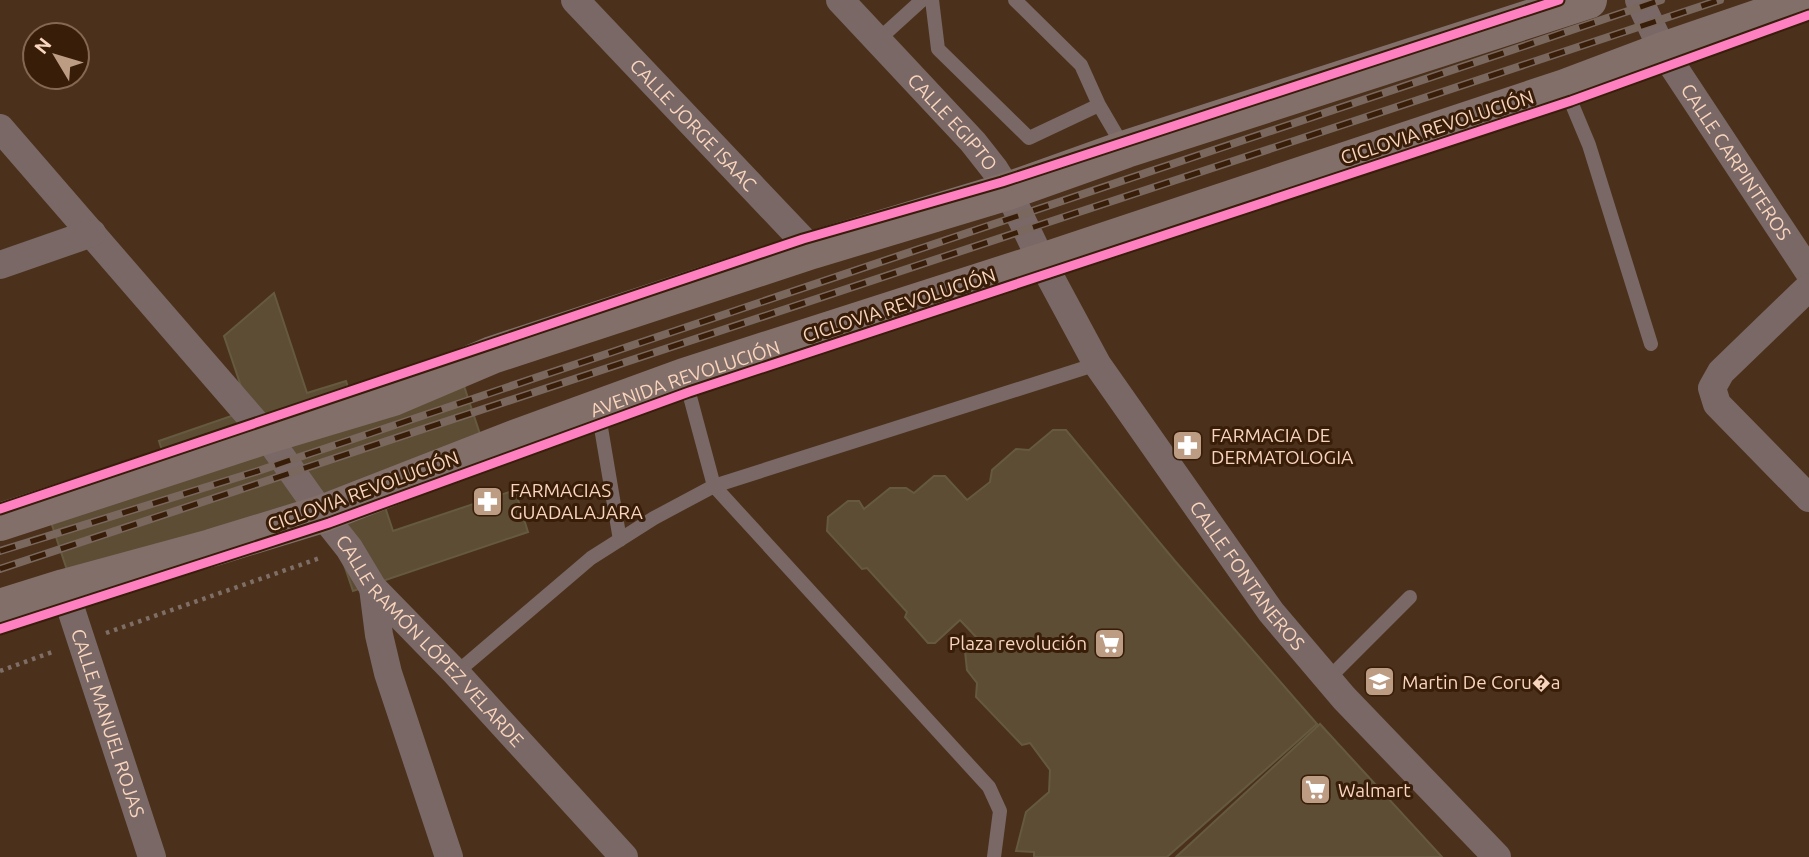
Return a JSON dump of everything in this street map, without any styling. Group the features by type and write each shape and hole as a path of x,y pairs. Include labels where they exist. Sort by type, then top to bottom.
{"main road":[{"path":"0,522 266,435 393,397 492,355 813,250 1008,191 1126,149 1588,0"},
{"name":"AVENIDA REVOLUCIÓN","path":"0,608 64,587 211,548 322,514 684,377 1042,262 1565,88 1809,1"}],"street":[{"name":"CALLE JORGE ISAAC","path":"575,0 813,250"},
{"name":"CALLE EGIPTO","path":"840,0 973,142 1008,191 1042,262"},
{"name":"CALLE CARPINTEROS","path":"1639,0 1663,51 1809,272"},
{"name":"CALLE RAMÓN LÓPEZ VELARDE","path":"0,128 266,435 349,548 373,588 456,673 624,857"},
{"path":"0,265 92,233"},
{"name":"CALLE FONTANEROS","path":"1042,262 1097,364 1271,612 1328,679 1497,857"},
{"path":"1809,287 1721,372 1712,388 1717,404 1809,498"},
{"name":"CALLE MANUEL ROJAS","path":"64,587 152,857"},
{"path":"373,588 379,635 388,673 449,857"}],"lane":[{"path":"878,40 922,0"},
{"path":"932,0 937,49 1028,138 1099,106"},
{"path":"1015,0 1081,65 1099,106 1114,134 1126,149"},
{"path":"1565,88 1588,145 1651,344"},
{"path":"456,673 591,558 714,486 1097,364"},
{"path":"684,377 714,486 989,786 1000,811 994,857"},
{"path":"598,409 620,540"},
{"path":"1328,679 1410,597"}],"path":[{"path":"0,671 349,548"}],"building":[{"path":"274,293 307,393 346,381 352,400 457,365 481,437 379,489 393,531 515,490 528,532 353,591 325,508 70,579 45,504 166,463 159,441 249,410 224,336"},
{"name":"Plaza revolución","path":"1053,430 1066,430 1175,561 1317,724 1167,857 1034,857 1034,852 1016,851 1026,812 1049,792 1050,770 1030,743 1022,745 976,697 977,683 967,670 965,651 978,639 960,620 935,643 928,643 905,617 907,612 867,568 862,569 827,531 828,517 848,501 859,501 864,509 890,488 906,488 914,493 934,476 945,476 967,500 990,482 992,470 1016,449 1029,450"},
{"name":"Walmart","path":"1320,724 1442,857 1176,857"}],"railway":[{"path":"0,551 258,471 1661,0"},
{"path":"0,569 1720,0"}],"cycle path":[{"path":"0,509 803,239 1002,182 1559,0"},
{"name":"CICLOVIA REVOLUCIÓN","path":"0,629 329,523 689,392 1571,101 1809,15"}],"place":[{"name":"FARMACIA DE DERMATOLOGIA","path":"1188,446"},
{"name":"FARMACIAS GUADALAJARA","path":"487,501"},
{"name":"Plaza revolución","path":"1110,643"},
{"name":"Martin De Coru�a","path":"1379,682"},
{"name":"Walmart","path":"1315,790"}]}
